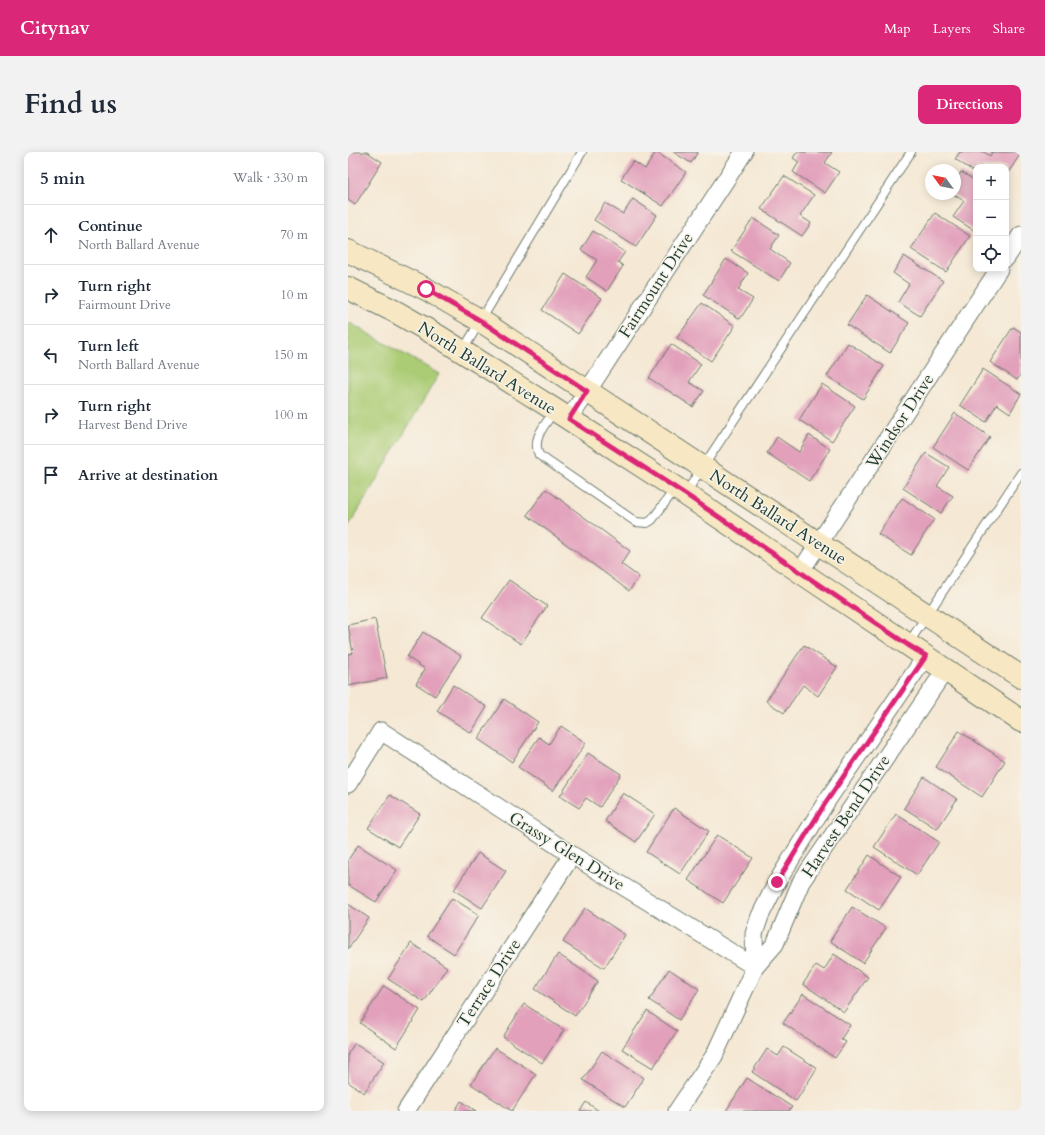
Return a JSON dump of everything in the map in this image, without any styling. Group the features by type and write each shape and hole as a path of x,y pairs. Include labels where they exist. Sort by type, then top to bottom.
{"main road":[{"name":"North Ballard Avenue","path":"348,251 426,289 481,321 1021,677"},
{"name":"North Ballard Avenue","path":"348,288 396,312 463,351 562,414 1021,720"}],"street":[{"name":"Fairmount Drive","path":"562,414 587,391 744,152"},
{"path":"1009,253 1021,235"},
{"name":"Windsor Drive","path":"800,572 997,272"},
{"name":"Harvest Bend Drive","path":"755,968 754,934 760,916 777,882 917,651"},
{"name":"Harvest Bend Drive","path":"677,1111 714,1056 755,968 775,944 800,882 946,669"},
{"name":"Grassy Glen Drive","path":"348,784 381,731 572,855 755,968"},
{"name":"Terrace Drive","path":"406,1111 572,855"}],"lane":[{"path":"463,351 582,152"},
{"path":"562,414 537,439 536,447 539,455 636,522 647,523 652,520 703,467 911,152"},
{"path":"917,651 927,615 1021,473"}],"green space":[{"path":"348,322 439,374 348,528"}],"building":[{"path":"348,152 367,152 382,162 355,205 348,200"},
{"path":"656,152 686,172 663,206 621,179 633,161 645,169"},
{"path":"673,152 698,152 691,163"},
{"path":"797,152 832,152 825,163 839,172 825,193 793,172 799,162 793,158"},
{"path":"960,152 984,152 990,156 992,152 1021,152 1009,171 1009,164 973,164 973,171 955,159"},
{"path":"961,172 973,179 973,230 953,217 964,201 961,199"},
{"path":"784,176 814,195 800,216 811,223 802,236 761,209"},
{"path":"633,199 657,215 636,247 594,220 605,203 623,214"},
{"path":"935,213 970,236 946,272 911,249"},
{"path":"753,218 779,235 770,249 790,263 779,281 731,251"},
{"path":"593,231 625,252 618,262 623,266 607,291 586,277 597,260 581,250"},
{"path":"904,256 943,281 920,316 898,302 909,284 893,273"},
{"path":"726,259 748,273 738,290 753,299 740,319 703,295"},
{"path":"565,274 602,298 578,334 542,310"},
{"path":"867,295 909,323 890,353 847,325"},
{"path":"702,303 735,326 711,361 677,338"},
{"path":"1013,327 1021,332 1021,374 1017,380 990,362"},
{"path":"848,343 884,366 863,399 827,376"},
{"path":"671,344 701,364 689,382 704,391 693,407 649,378"},
{"path":"983,369 1021,394 1010,413 997,404 986,422 960,405"},
{"path":"822,384 855,406 832,441 799,420"},
{"path":"955,413 990,437 968,470 933,447"},
{"path":"809,435 830,449 809,481 767,453 777,437 799,452"},
{"path":"926,453 949,467 937,486 953,496 941,513 903,488"},
{"path":"546,489 630,551 621,564 639,577 629,591 527,515"},
{"path":"902,498 934,519 911,555 878,534"},
{"path":"509,580 547,606 521,644 482,618"},
{"path":"375,619 387,678 348,686 348,654 353,653 348,625"},
{"path":"423,632 461,656 435,696 416,684 425,669 407,657"},
{"path":"804,645 837,667 818,696 803,685 784,713 766,701"},
{"path":"453,685 487,707 471,733 437,711"},
{"path":"504,699 538,722 512,762 478,739"},
{"path":"561,726 586,743 553,791 518,767 539,737 549,744"},
{"path":"959,731 1005,761 982,797 936,767"},
{"path":"588,753 621,774 600,807 586,798 579,808 560,796"},
{"path":"924,777 957,799 937,829 904,808"},
{"path":"623,793 655,814 636,842 605,821"},
{"path":"390,795 420,814 398,847 368,828"},
{"path":"674,808 709,831 680,874 646,852"},
{"path":"896,814 939,842 917,875 874,847"},
{"path":"717,835 753,858 723,903 688,880"},
{"path":"358,845 397,870 376,902 348,885 348,860"},
{"path":"478,853 506,871 482,908 454,890"},
{"path":"869,855 901,877 879,910 847,889"},
{"path":"452,898 479,915 454,954 427,936"},
{"path":"348,904 369,918 348,949"},
{"path":"852,907 886,928 863,963 830,941"},
{"path":"585,908 625,935 604,968 563,942"},
{"path":"411,943 447,967 424,1002 388,979"},
{"path":"558,954 598,981 575,1016 535,989"},
{"path":"834,954 868,977 844,1012 803,984 816,965 824,970"},
{"path":"669,969 699,989 679,1020 649,1000"},
{"path":"384,986 420,1010 396,1048 360,1023"},
{"path":"803,994 850,1025 841,1039 846,1042 835,1058 783,1023"},
{"path":"524,1004 564,1030 542,1063 503,1037"},
{"path":"647,1011 677,1031 653,1068 622,1049"},
{"path":"355,1043 384,1062 364,1093 348,1082 348,1053"},
{"path":"784,1047 817,1068 796,1101 752,1072 767,1049 778,1056"},
{"path":"495,1048 536,1074 512,1111 471,1084"},
{"path":"602,1051 644,1078 625,1107 583,1080"},
{"path":"747,1078 792,1107 789,1111 726,1111"},
{"path":"461,1101 476,1111 455,1111"},
{"path":"586,1102 599,1111 580,1111"}],"route":[{"path":"426,289 481,321 587,391 569,419 675,489 685,494 926,656 826,802 777,882"}]}
